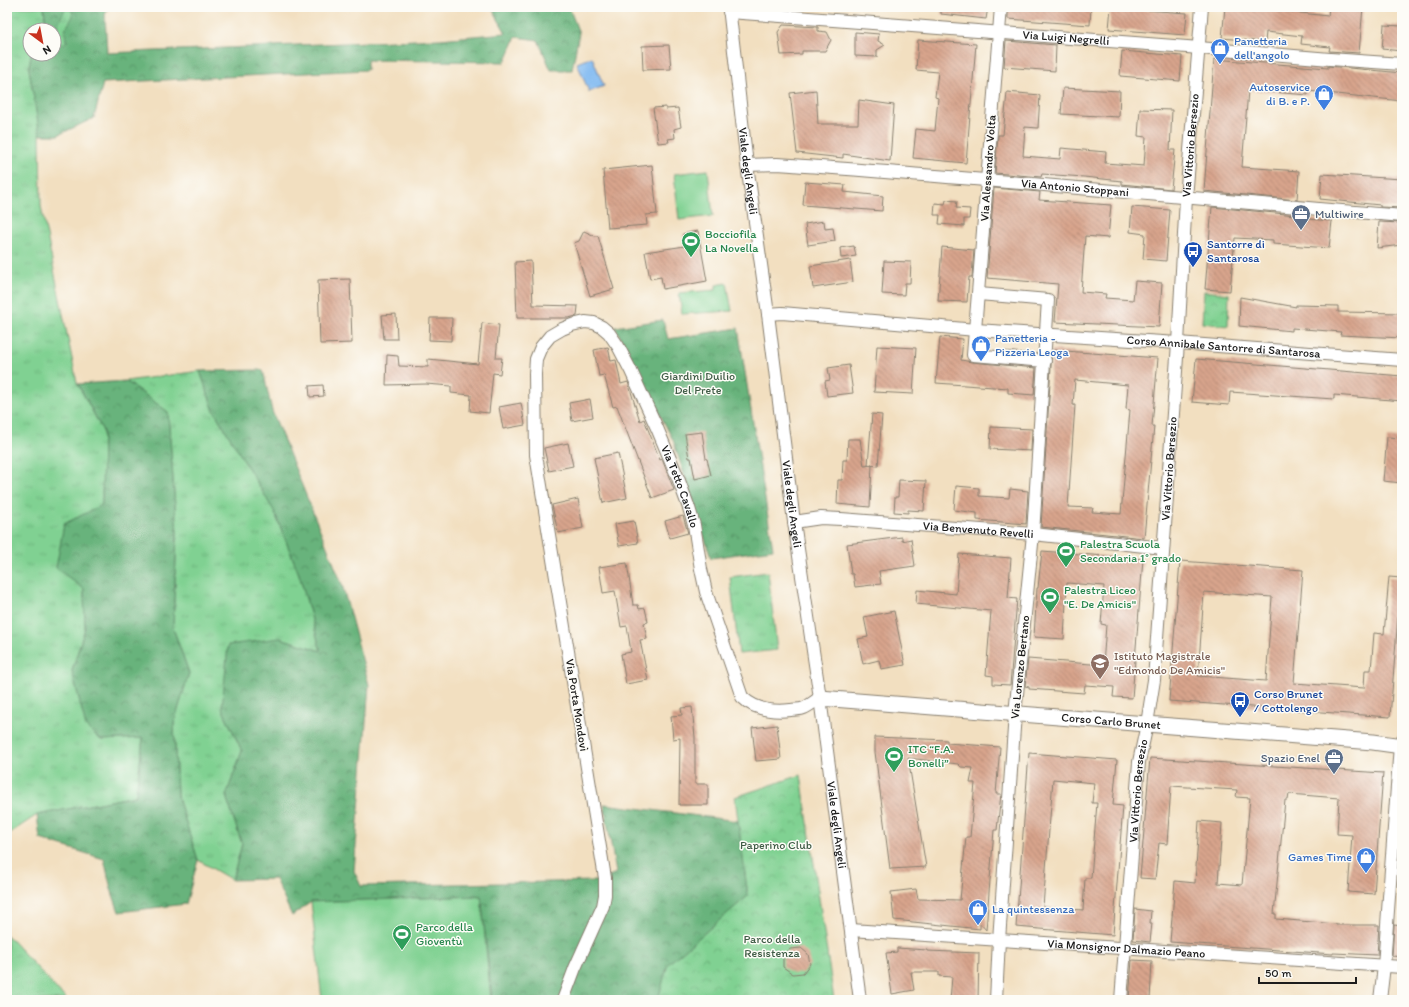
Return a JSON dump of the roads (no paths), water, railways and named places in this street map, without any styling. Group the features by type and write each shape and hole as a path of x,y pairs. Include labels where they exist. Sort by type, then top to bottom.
{"street":[{"name":"Via Alessandro Volta","path":"976,330 1001,7"},
{"name":"Via Vittorio Bersezio","path":"1121,1000 1139,762 1154,680 1178,343 1186,198 1202,7"},
{"name":"Via Luigi Negrelli","path":"729,9 1402,64"},
{"name":"Viale degli Angeli","path":"729,9 747,165 768,314 794,522 820,698 860,1000"},
{"name":"Via Antonio Stoppani","path":"747,165 776,164 987,179 1186,198 1402,216"},
{"path":"979,294 1048,300 1045,335"},
{"name":"Corso Annibale Santorre di Santarosa","path":"768,314 787,313 976,330 1178,343 1402,360"},
{"name":"Via Tetto Cavallo","path":"535,402 536,359 541,347 550,336 572,324 584,322 594,323 609,333 618,346 631,371 678,478 694,525 700,569 706,592 742,697 758,708 769,710 803,708 820,698"},
{"path":"976,330 973,355 1045,361"},
{"name":"Via Lorenzo Bertano","path":"996,1000 998,940 1015,714 1033,534 1045,361 1045,335"},
{"name":"Via Porta Mondovì","path":"535,402 536,455 606,878 603,906 575,968 563,1000"},
{"name":"Via Benvenuto Revelli","path":"794,522 821,518 1033,534 1163,548"},
{"name":"Corso Carlo Brunet","path":"820,698 1401,744"},
{"path":"1380,1000 1384,966 1401,744"},
{"name":"Via Monsignor Dalmazio Peano","path":"851,930 1402,967"}],"water":[{"path":"592,57 604,86 589,92 577,63"}],"place":[{"name":"Panetteria dell'angolo","path":"1220,65"},
{"name":"Autoservice di B. e P.","path":"1324,111"},
{"name":"Multiwire","path":"1301,231"},
{"name":"Bocciofila La Novella","path":"691,258"},
{"name":"Santorre di Santarosa","path":"1193,268"},
{"name":"Panetteria - Pizzeria Leoga","path":"981,362"},
{"name":"Palestra Scuola Secondaria 1° grado","path":"1066,568"},
{"name":"Palestra Liceo \"E. De Amicis\"","path":"1050,614"},
{"name":"Istituto Magistrale \"Edmondo De Amicis\"","path":"1100,680"},
{"name":"Corso Brunet / Cottolengo","path":"1240,718"},
{"name":"ITC “F.A. Bonelli”","path":"894,773"},
{"name":"Spazio Enel","path":"1334,775"},
{"name":"Games Time","path":"1366,874"},
{"name":"La quintessenza","path":"978,926"},
{"name":"Parco della Gioventù","path":"402,951"}],"park label":[{"name":"Giardini Duilio Del Prete","path":"698,383"},
{"name":"Paperino Club","path":"776,845"},
{"name":"Parco della Resistenza","path":"772,946"}]}
